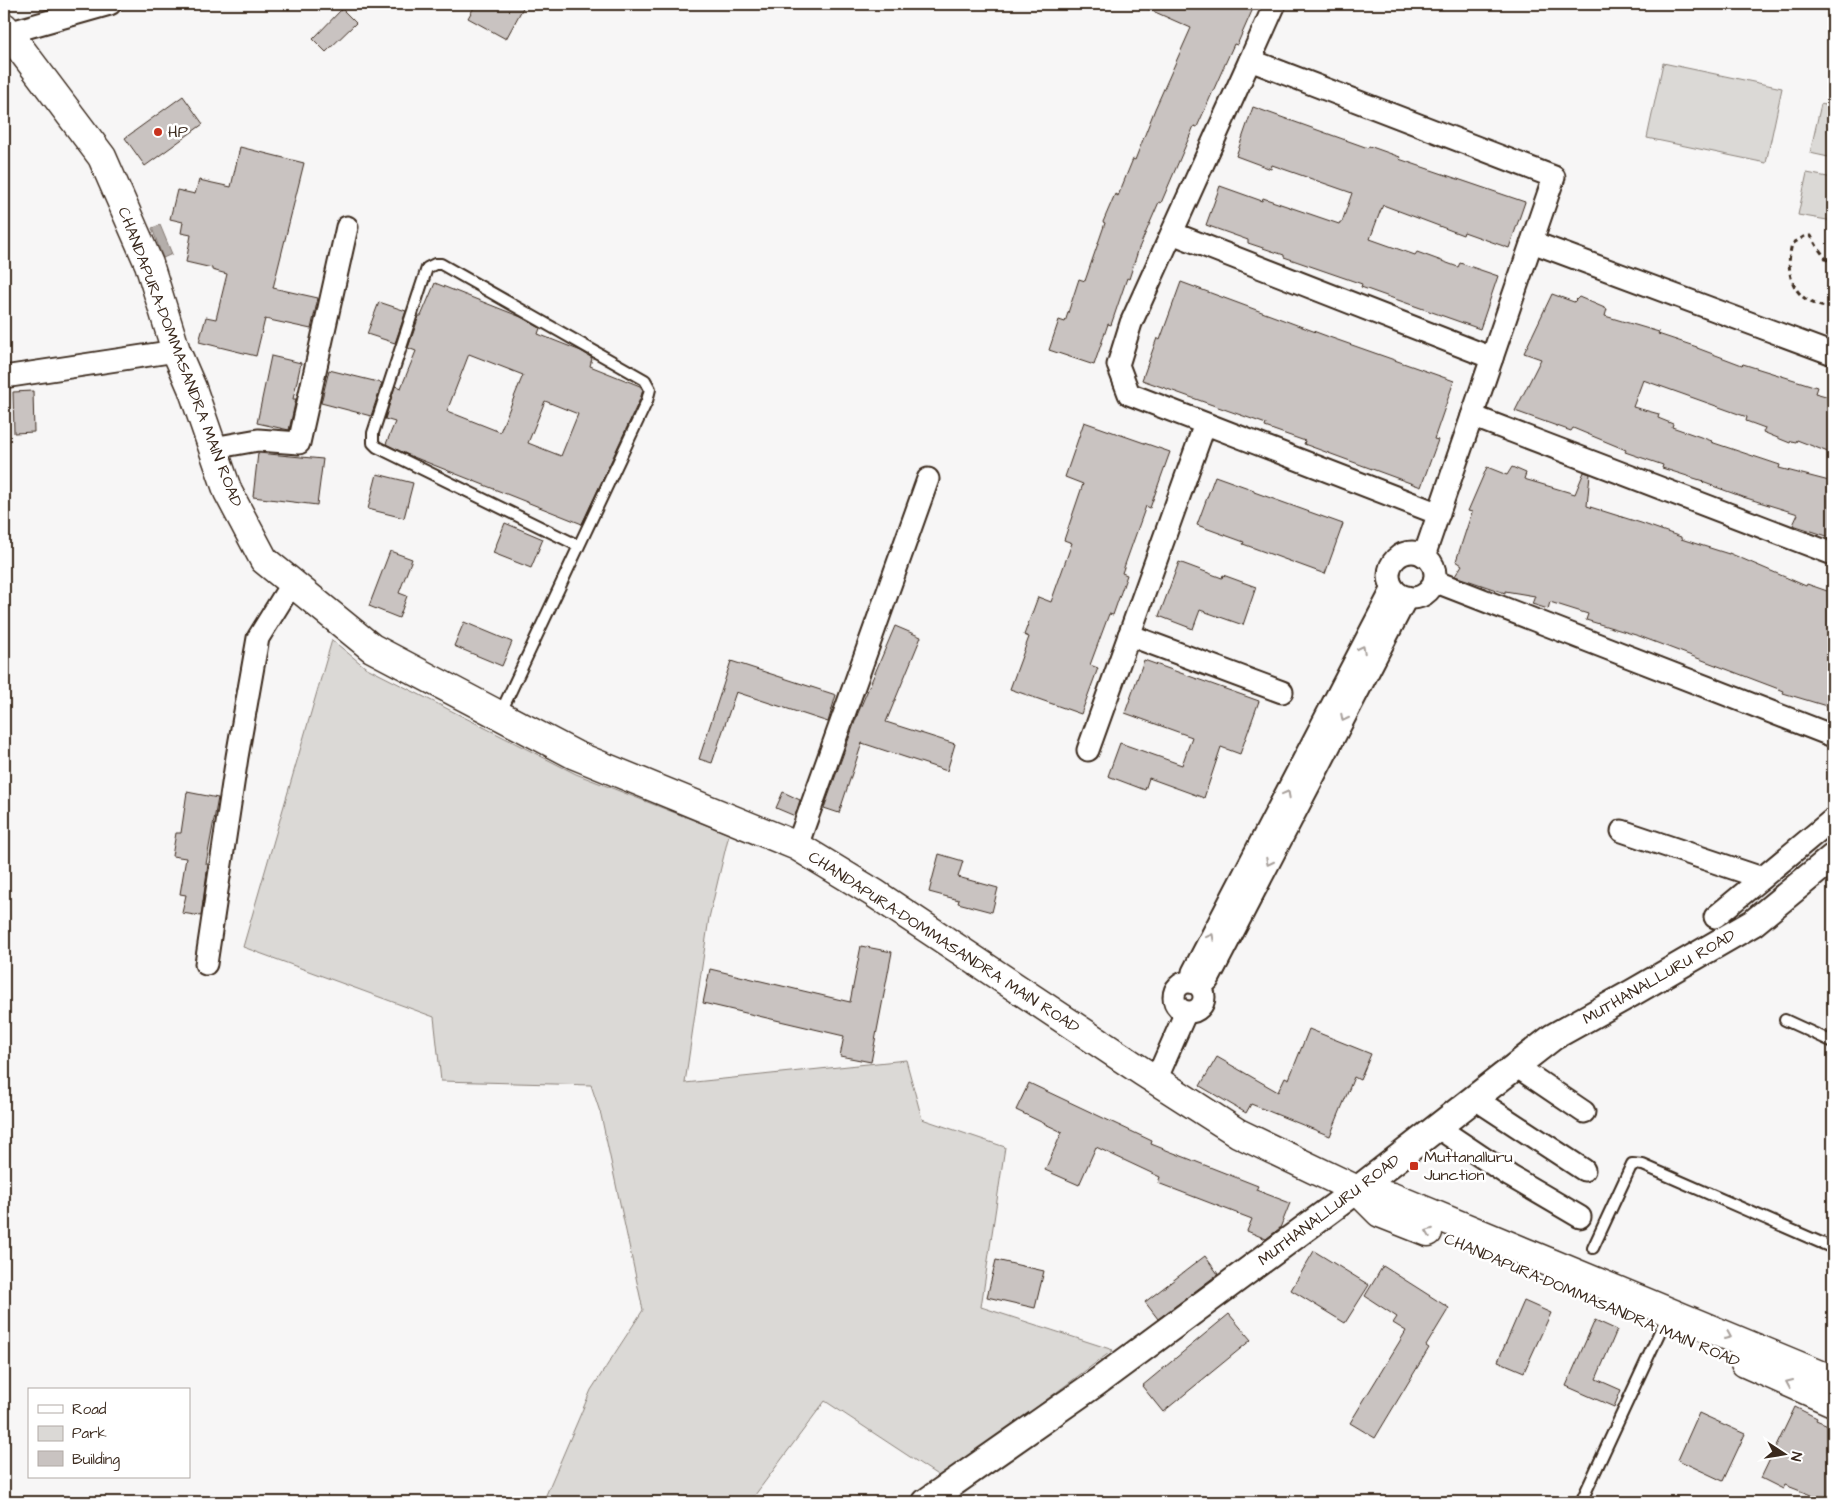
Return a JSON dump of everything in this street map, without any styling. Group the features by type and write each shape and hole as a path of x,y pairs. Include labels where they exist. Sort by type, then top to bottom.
{"main road":[{"name":"CHANDAPURA-DOMMASANDRA MAIN ROAD","path":"5,31 102,157 149,264 176,351 192,388 228,492 264,560 372,648 575,754 796,846 874,894 1238,1133 1357,1190 1392,1197 1833,1380"},
{"name":"CHANDAPURA-DOMMASANDRA MAIN ROAD","path":"1357,1190 1380,1213 1550,1280 1833,1402"}],"street":[{"path":"5,31 110,4"},
{"path":"1275,4 1131,323 1118,365 1129,394 1438,514"},
{"path":"1250,60 1554,177 1424,556"},
{"path":"212,448 258,440 299,443 347,227"},
{"path":"1172,234 1492,358"},
{"path":"1532,242 1833,354"},
{"path":"4,377 176,351"},
{"path":"1472,416 1833,554"},
{"path":"1088,750 1205,424"},
{"path":"796,846 928,480"},
{"path":"1407,552 1416,552 1424,556 1431,562 1435,571 1434,581 1428,591 1418,597 1400,593 1390,580 1389,571 1392,563 1399,556 1407,552"},
{"path":"1434,581 1833,736"},
{"path":"206,964 237,757 258,638 292,583"},
{"path":"1149,1076 1182,1010 1173,999 1175,989 1182,983 1196,984 1193,972 1400,593"},
{"path":"1130,635 1282,692"},
{"path":"1715,917 1833,819"},
{"path":"1622,831 1762,878"},
{"name":"MUTHANALLURU ROAD","path":"926,1502 1096,1383 1357,1190 1554,1037 1753,923 1833,857"},
{"path":"1516,1066 1584,1112"},
{"path":"1474,1098 1584,1170"},
{"path":"1437,1127 1510,1176 1580,1217"}],"lane":[{"path":"500,715 580,546 647,401 650,389 645,380 441,264 435,264 427,268 373,433 373,443 377,447 580,546"},
{"path":"1785,1020 1833,1042"},
{"path":"1593,1248 1632,1164 1643,1165 1833,1248"},
{"path":"1581,1502 1662,1327"}],"path":[{"path":"1833,268 1811,236 1805,236 1792,244 1788,258 1788,272 1799,294 1811,302 1833,308"}],"green space":[{"path":"1663,63 1782,88 1766,163 1647,138"},
{"path":"1821,104 1833,107 1833,158 1810,153"},
{"path":"1807,173 1833,178 1833,221 1798,215"},
{"path":"332,640 365,667 576,774 729,834 709,918 685,1083 906,1060 922,1119 1005,1147 981,1307 1113,1350 942,1478 825,1401 752,1499 759,1502 543,1502 591,1390 643,1310 601,1115 591,1085 441,1081 434,1017 243,947"}],"shaded area":[{"path":"160,225 172,254 163,258 152,228"}],"building":[{"path":"476,4 525,4 506,39 468,18"},
{"path":"1137,4 1255,4 1237,45 1234,44 1197,127 1194,126 1161,203 1159,202 1139,248 1129,279 1127,278 1111,325 1108,324 1094,365 1049,350 1059,320 1065,322 1079,279 1085,281 1105,223 1103,222 1115,194 1118,196 1133,159 1135,160 1155,109 1191,28"},
{"path":"342,9 356,23 326,52 313,39"},
{"path":"183,96 203,124 145,166 125,138"},
{"path":"1253,107 1525,202 1509,248 1464,232 1463,235 1383,205 1370,239 1415,255 1417,252 1458,267 1460,263 1498,276 1480,329 1361,287 1362,284 1284,257 1284,255 1248,243 1248,240 1206,225 1220,186 1262,201 1263,198 1339,224 1342,222 1352,193 1272,165 1271,169 1236,156"},
{"path":"240,147 304,163 273,288 318,298 311,329 265,319 256,356 199,342 206,317 216,319 227,274 212,270 212,268 186,262 191,235 181,233 183,222 170,219 177,190 195,194 199,180 231,187"},
{"path":"1181,282 1454,381 1434,439 1438,440 1421,487 1304,444 1305,441 1265,427 1266,424 1142,380 1157,338 1160,340"},
{"path":"435,283 521,317 540,328 538,334 581,351 592,358 590,366 640,386 643,390 640,399 582,524 406,454 386,444 395,422 385,419 395,386 401,388 416,351 408,348 419,316 421,316","holes":["469,354 523,375 500,432 447,411","545,401 578,414 561,456 528,443"]},
{"path":"1552,294 1574,302 1579,297 1607,309 1605,316 1659,332 1658,334 1742,365 1817,387 1815,393 1833,398 1833,454 1797,440 1790,443 1763,432 1765,428 1746,421 1747,417 1643,380 1633,407 1659,414 1658,418 1673,424 1672,427 1780,465 1779,468 1833,482 1833,538 1793,525 1798,514 1743,497 1703,481 1662,468 1663,465 1625,452 1626,450 1573,428 1571,431 1515,411 1541,359 1524,353"},
{"path":"379,302 406,311 395,343 367,334"},
{"path":"271,356 301,363 293,399 296,399 289,430 257,423"},
{"path":"329,370 382,383 371,416 321,403"},
{"path":"33,391 34,432 14,433 13,392"},
{"path":"1084,422 1170,452 1150,508 1146,506 1122,573 1127,575 1113,615 1109,614 1090,665 1098,668 1081,714 1010,689 1029,637 1024,635 1038,597 1051,602 1072,543 1064,540 1083,484 1065,477"},
{"path":"258,453 323,459 317,505 253,497"},
{"path":"1487,467 1507,475 1512,467 1526,473 1524,479 1575,494 1584,472 1590,474 1587,506 1681,537 1681,539 1729,553 1806,586 1807,584 1833,593 1833,708 1783,693 1784,691 1639,636 1586,620 1588,614 1550,602 1548,609 1532,604 1535,596 1505,591 1505,593 1455,576 1462,565 1456,561 1472,512 1468,511"},
{"path":"377,474 413,483 404,518 368,509"},
{"path":"1215,476 1343,524 1325,574 1197,525"},
{"path":"505,523 543,539 531,568 493,553"},
{"path":"390,551 412,559 399,593 407,596 399,618 369,606"},
{"path":"1179,562 1222,578 1223,575 1256,587 1243,625 1200,610 1193,629 1159,616"},
{"path":"464,622 512,642 502,666 454,646"},
{"path":"895,626 921,637 886,722 955,744 947,771 862,743 839,813 824,808 858,713"},
{"path":"1144,660 1259,701 1240,754 1221,747 1204,798 1149,778 1145,790 1108,776 1120,743 1182,765 1192,737 1125,713"},
{"path":"731,661 836,695 828,722 736,692 712,763 699,759"},
{"path":"187,792 218,798 206,864 208,864 201,916 182,913 186,895 180,894 186,858 172,856 176,833 181,833"},
{"path":"783,792 800,800 795,816 776,808"},
{"path":"939,854 963,861 958,877 998,888 992,912 958,903 959,900 929,892"},
{"path":"861,946 892,952 871,1062 840,1056 844,1036 703,1003 710,969 850,1002"},
{"path":"1309,1029 1371,1054 1360,1080 1354,1077 1330,1136 1251,1104 1246,1113 1200,1086 1217,1057 1278,1092 1285,1077 1289,1079"},
{"path":"1029,1083 1152,1141 1151,1144 1258,1186 1256,1190 1290,1203 1280,1228 1266,1239 1247,1231 1252,1219 1158,1183 1160,1177 1096,1147 1079,1185 1045,1170 1062,1132 1016,1110"},
{"path":"1314,1251 1369,1285 1345,1323 1291,1290"},
{"path":"1205,1256 1218,1274 1158,1319 1145,1302"},
{"path":"996,1260 1044,1271 1035,1308 987,1297"},
{"path":"1383,1266 1449,1308 1426,1346 1429,1348 1375,1438 1350,1423 1406,1331 1393,1323 1397,1317 1365,1296"},
{"path":"1524,1301 1551,1313 1524,1372 1498,1361"},
{"path":"1229,1314 1251,1340 1163,1412 1142,1386"},
{"path":"1595,1320 1617,1330 1596,1379 1621,1390 1614,1407 1566,1386"},
{"path":"1795,1407 1817,1418 1816,1420 1833,1427 1833,1502 1785,1485 1783,1489 1761,1478"},
{"path":"1699,1413 1745,1434 1723,1481 1678,1460"}],"place":[{"name":"HP","path":"158,132"},
{"name":"Muttanalluru Junction","path":"1414,1166"}]}
